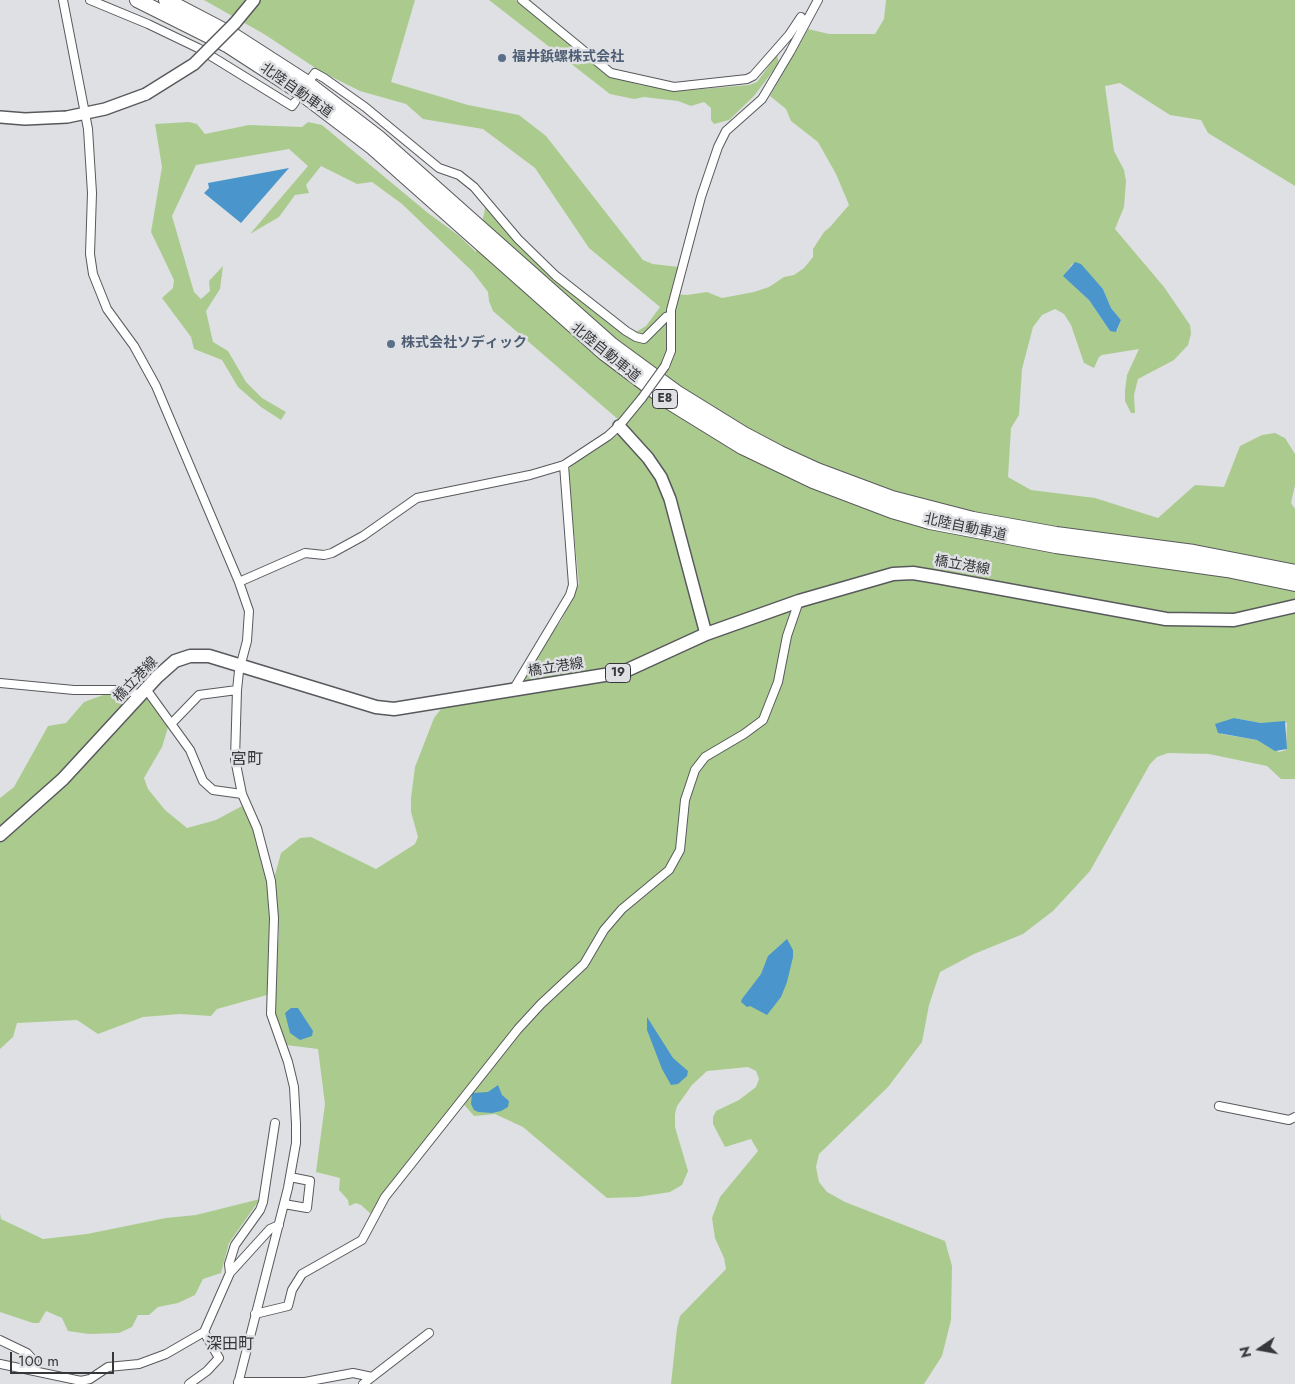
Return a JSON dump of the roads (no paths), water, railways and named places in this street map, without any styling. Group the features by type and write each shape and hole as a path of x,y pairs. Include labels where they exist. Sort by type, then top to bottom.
{"highway":[{"name":"北陸自動車道","path":"136,0 227,45 298,91 373,148 604,353 669,402 742,447 821,484 892,511 930,522 1038,543 1227,570 1295,584"},
{"name":"北陸自動車道","path":"166,0 233,35 336,104 378,136 612,345 676,392 766,446 854,485 933,510 1048,532 1231,558 1295,572"}],"main road":[{"name":"橋立港線","path":"0,835 63,780 175,661 190,656 209,656 376,707 394,709 623,672 706,634 799,601 867,580 894,574 912,573 1166,620 1234,620 1295,606"}],"street":[{"path":"63,0 86,114 92,193 93,230 90,254 93,274 107,309 134,346 156,386 239,582 249,611 247,641 240,666 237,690 234,746 242,794 257,828 267,861 273,897 274,966 271,1014 288,1062 295,1103 296,1144 279,1225 238,1383 305,1382 353,1373 372,1377"},
{"path":"90,0 173,36 224,63 292,106 295,102"},
{"path":"0,117 46,118 86,114 146,94 194,64 235,23 254,0"},
{"path":"522,0 611,73 674,87 747,79 753,76 789,35 801,17"},
{"path":"239,582 305,553 324,555 332,553 363,536 418,498 530,475 564,465 619,426 665,366 671,351 671,315 687,245 718,147 726,132 762,99 818,0"},
{"path":"312,77 315,73 324,78 365,107 439,168 459,176 474,187 518,239 556,276 636,338 644,339 666,317 671,315"},
{"path":"619,426 648,458 661,477 670,498 706,634"},
{"path":"513,690 566,603 573,585 564,465"},
{"path":"255,1314 288,1306 292,1290 302,1274 362,1240 385,1197 518,1029 584,964 604,930 622,909 662,877 673,864 683,833 685,800 695,770 705,758 763,720 778,682 787,636 799,601"},
{"path":"0,683 74,690 144,692 172,723 190,750 199,774 208,786 221,792 242,794"},
{"path":"172,723 198,695 237,690"},
{"path":"1219,1106 1232,1107 1289,1120 1295,1117"},
{"path":"230,1273 229,1264 234,1245 260,1210 263,1202 275,1123"},
{"path":"284,1204 307,1208 313,1172"},
{"path":"290,1177 310,1181"},
{"path":"85,1381 108,1367 139,1364 166,1354 204,1332 230,1273 266,1233 279,1225"},
{"path":"189,1384 207,1371 220,1358 204,1332"},
{"path":"364,1384 429,1333"},
{"path":"0,1340 27,1353 34,1361 35,1370"},
{"path":"0,1364 99,1384"}],"water":[{"path":"289,168 241,223 204,193 209,188 208,183"},
{"path":"1075,262 1081,264 1103,289 1111,308 1121,320 1116,332 1110,331 1089,300 1063,276"},
{"path":"1234,718 1261,723 1285,721 1287,749 1275,751 1257,740 1218,733 1215,724"},
{"path":"787,939 793,950 793,957 781,997 767,1015 750,1006 747,1007 741,1002 742,999 761,974 768,956"},
{"path":"291,1008 298,1008 313,1031 312,1036 300,1040 290,1033 285,1013"},
{"path":"647,1017 673,1058 688,1071 687,1076 678,1084 671,1085 662,1069 647,1030"},
{"path":"498,1085 502,1095 509,1101 508,1107 492,1113 474,1110 471,1104 472,1093 488,1092"}],"place":[{"name":"福井鋲螺株式会社","path":"502,58"},
{"name":"株式会社ソディック","path":"391,344"}],"district":[{"name":"宮町","path":"247,760"},
{"name":"深田町","path":"230,1345"}]}
